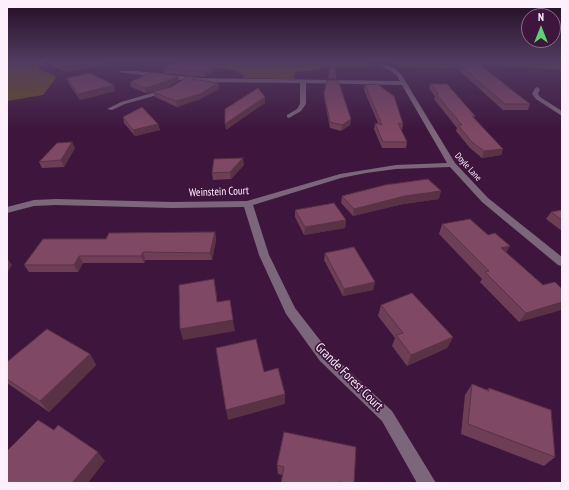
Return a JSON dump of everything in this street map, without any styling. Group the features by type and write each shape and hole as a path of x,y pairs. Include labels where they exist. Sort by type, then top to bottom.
{"street":[{"path":"110,109 123,103 179,85"},
{"path":"288,116 299,110 303,104 303,85"},
{"name":"Doyle Lane","path":"404,85 444,154 452,165 485,200 562,262"},
{"path":"537,89 535,94 538,98 562,114"},
{"name":"Weinstein Court","path":"7,210 34,203 56,202 172,205 248,204 340,176 366,171 396,167 452,165"},
{"name":"Grande Forest Court","path":"248,204 264,256 290,311 325,357 387,416 427,483"}],"shaded area":[{"path":"7,85 51,85 43,95 7,101"}],"building":[{"path":"72,85 114,85 78,94"},
{"path":"137,85 155,85 145,88"},
{"path":"174,85 215,85 200,94 176,101 153,92"},
{"path":"326,85 340,85 351,119 342,125 330,122 324,93"},
{"path":"365,85 378,85 394,96 403,124 398,123 407,142 383,142 375,123 382,125"},
{"path":"431,85 448,85 475,116 472,116 503,149 484,151 472,142 458,125 462,125 436,94 439,94"},
{"path":"483,85 505,85 530,104 505,104"},
{"path":"258,88 265,97 225,124 225,109"},
{"path":"142,107 158,124 133,130 123,117"},
{"path":"72,142 61,160 39,162 57,143"},
{"path":"243,158 230,172 212,173 214,159"},
{"path":"428,179 441,191 405,196 354,209 342,196 385,185"},
{"path":"334,203 346,220 305,227 295,210"},
{"path":"562,210 562,220 551,212"},
{"path":"470,219 488,235 495,233 510,246 501,248 543,285 555,282 562,289 562,302 526,313 485,272 489,271 442,224"},
{"path":"215,232 210,253 143,252 141,256 79,256 74,265 24,265 43,239 106,239 109,233"},
{"path":"354,247 375,282 344,289 325,253"},
{"path":"214,279 217,302 230,300 233,320 180,329 179,285"},
{"path":"412,293 453,337 411,355 396,335 403,333 381,305"},
{"path":"47,329 90,354 40,401 7,379 7,362"},
{"path":"256,339 264,372 278,368 285,394 226,410 216,348"},
{"path":"472,384 489,391 489,388 551,410 555,457 468,424"},
{"path":"38,420 54,430 58,425 98,452 72,483 7,483 7,451"},
{"path":"284,432 356,447 354,483 281,483 284,467 277,465"}]}
